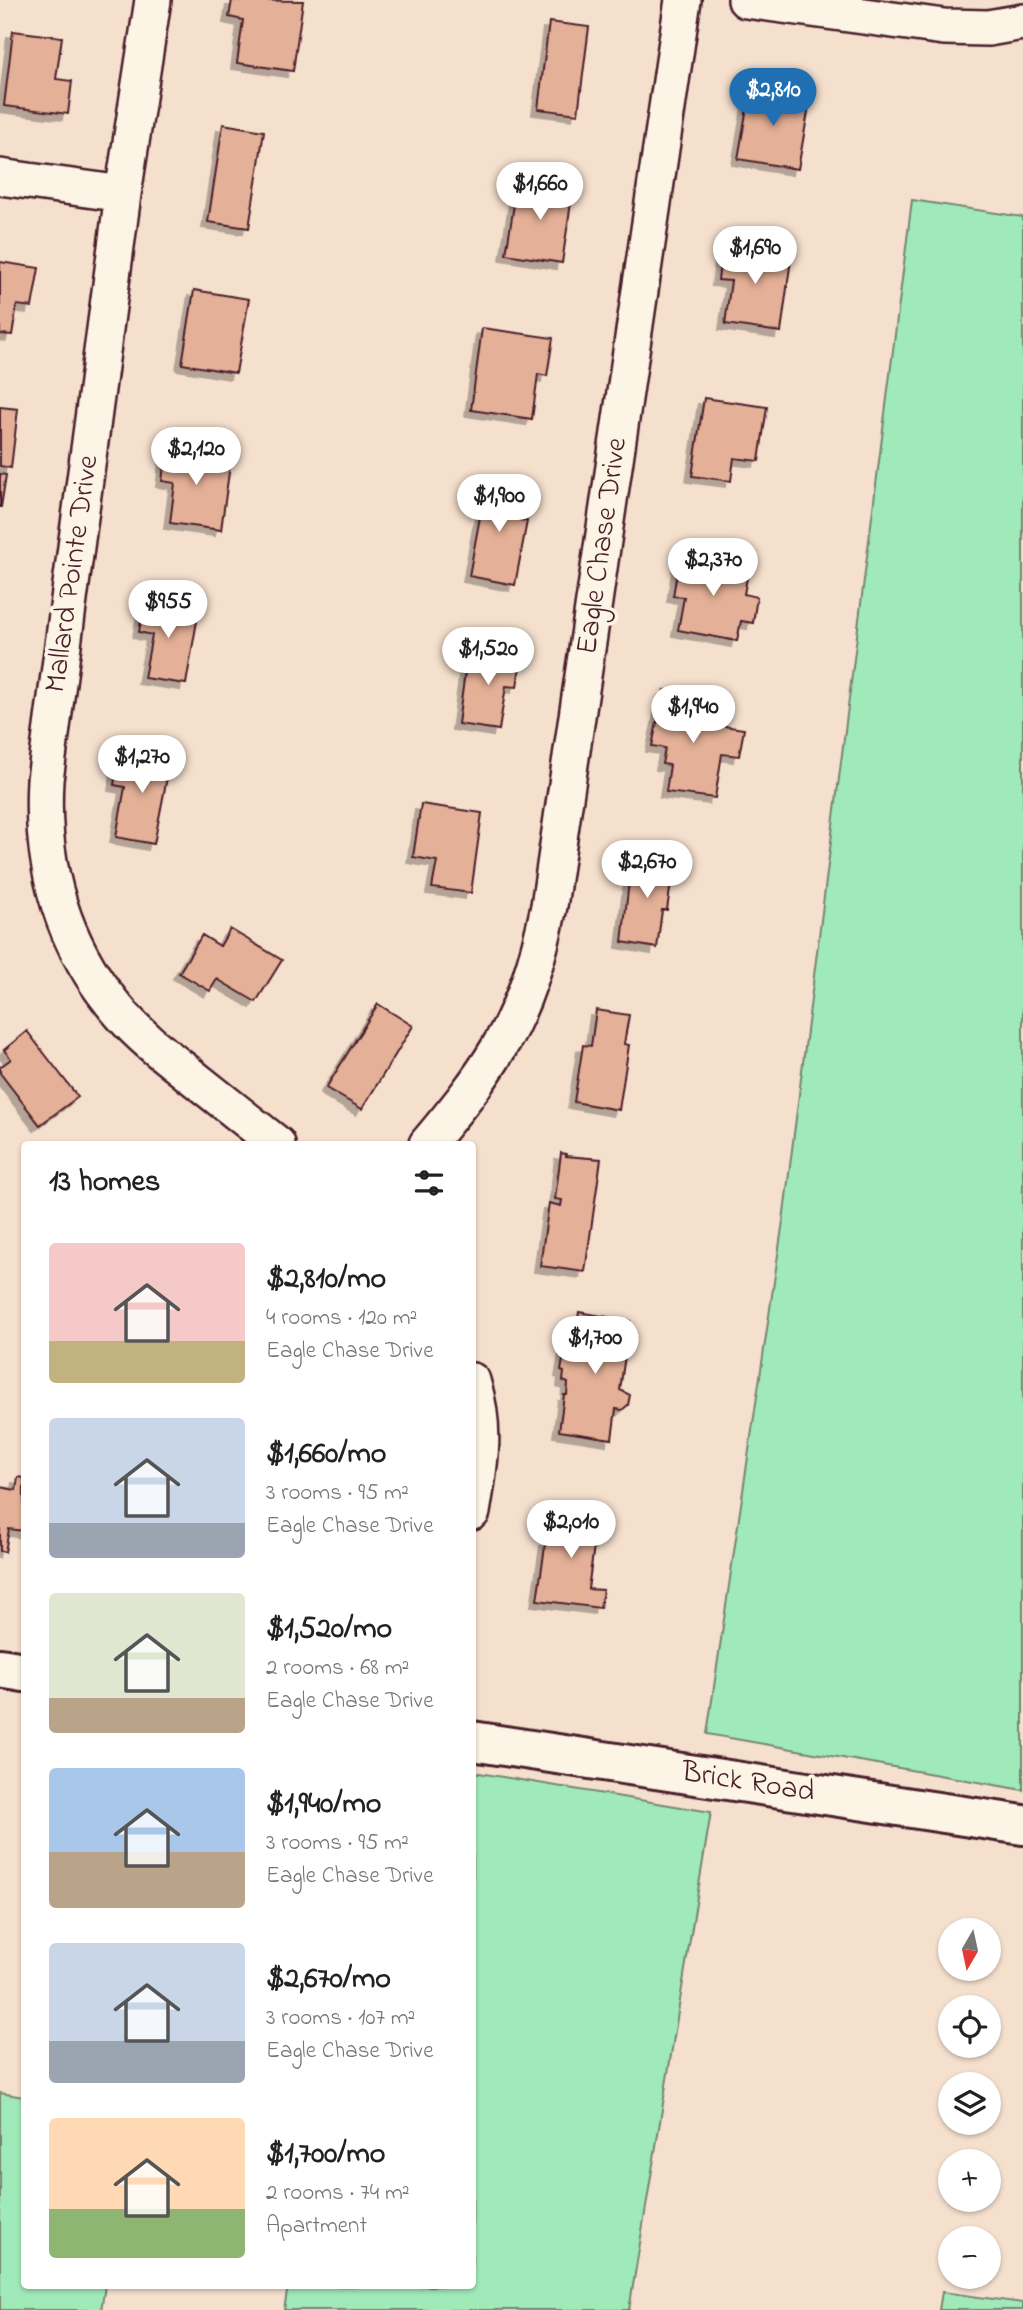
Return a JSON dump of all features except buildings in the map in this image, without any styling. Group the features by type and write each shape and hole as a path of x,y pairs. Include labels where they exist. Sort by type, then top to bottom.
{"street":[{"name":"Mallard Pointe Drive","path":"153,0 123,194 45,780 43,816 47,856 55,896 80,955 122,1016 151,1044 273,1141"},
{"name":"Eagle Chase Drive","path":"429,1141 498,1049 517,1013 541,946 683,0"},
{"path":"746,0 944,27 989,28 1023,22"},
{"path":"0,177 123,194"},
{"path":"476,1394 480,1407 482,1454 476,1489"},
{"path":"0,1668 21,1672"},
{"name":"Brick Road","path":"476,1742 1023,1825"}],"green space":[{"path":"912,200 1023,217 1023,1790 707,1734 783,1221"},
{"path":"476,1773 711,1812 629,2310 284,2310 288,2289 476,2289"},
{"path":"0,2093 21,2096 21,2289 104,2289 101,2310 0,2310"},
{"path":"942,2292 1023,2303 1023,2310 939,2310"}]}
